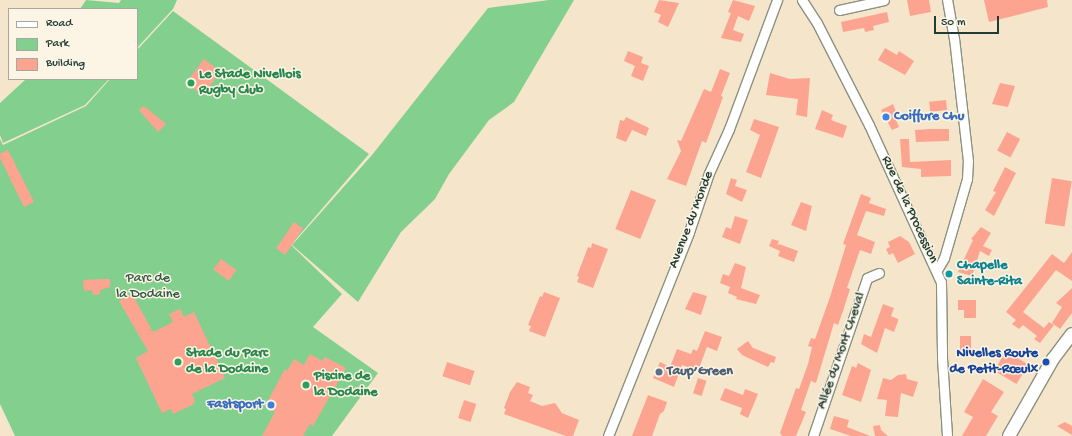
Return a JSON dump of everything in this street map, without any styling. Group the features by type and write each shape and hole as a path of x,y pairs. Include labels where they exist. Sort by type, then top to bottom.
{"main road":[{"path":"1009,436 1053,359 1072,334"},
{"path":"1016,436 1072,342"}],"street":[{"path":"840,10 856,3 884,0"},
{"path":"937,270 944,258 967,179 968,161 954,39 947,0"},
{"name":"Avenue du Monde","path":"608,436 640,360 645,339 689,232 709,173 729,129 761,39 778,1"},
{"name":"Rue de la Procession","path":"803,1 869,125 937,270 941,282 942,358 947,436"},
{"name":"Allée du Mont Cheval","path":"813,436 867,278 878,273"}],"green space":[{"path":"86,0 119,3 121,0 177,0 173,9 138,47 138,8 81,8"},
{"path":"549,0 574,0 514,102 489,120 449,174 435,199 401,232 358,302 292,245 372,155 488,8"},
{"name":"Parc de la Dodaine","path":"173,11 369,154 291,245 342,294 313,327 378,373 332,436 15,436 0,404 0,139 3,145 86,106 109,80 138,80 138,49"},
{"path":"25,80 108,80 85,105 3,143 0,135 0,103"}],"building":[{"path":"659,0 679,3 668,27 658,22 661,15 654,12"},
{"path":"733,0 755,6 749,21 738,16 733,30 744,34 741,42 721,38 731,13 728,12"},
{"path":"907,0 929,0 931,12 910,16"},
{"path":"984,0 1047,0 1048,7 989,22"},
{"path":"887,12 889,22 873,26 874,30 865,32 864,28 843,32 841,22"},
{"path":"885,48 897,55 899,51 914,61 905,75 878,60"},
{"path":"628,51 643,57 641,63 649,66 643,81 631,76 635,66 624,61"},
{"path":"204,59 221,72 203,96 186,83"},
{"path":"720,69 730,73 706,143 702,141 686,186 667,179 681,151 677,140 681,141 704,89 711,92"},
{"path":"770,73 790,79 810,78 807,117 796,115 798,99 766,95"},
{"path":"1000,83 1015,86 1008,107 992,104"},
{"path":"946,100 947,110 930,112 929,102"},
{"path":"893,104 899,119 896,120 899,127 892,130 881,110"},
{"path":"144,106 166,124 158,132 139,110"},
{"path":"822,110 833,115 831,120 847,126 843,138 815,129"},
{"path":"626,117 649,128 646,136 632,130 626,142 616,138 620,120 624,121"},
{"path":"754,119 779,127 761,178 746,172 760,135 750,130"},
{"path":"949,129 949,141 916,142 915,130"},
{"path":"1007,132 1020,139 1010,158 997,151"},
{"path":"900,139 909,139 910,162 951,160 951,176 921,177 921,169 902,167"},
{"path":"8,150 34,202 24,207 0,158 0,154"},
{"path":"1005,167 1016,173 994,216 985,210 996,192 993,191"},
{"path":"731,178 737,180 735,186 747,190 742,202 726,194"},
{"path":"1052,178 1072,181 1065,227 1045,223"},
{"path":"631,190 656,200 640,239 615,229"},
{"path":"861,194 871,198 869,203 886,209 884,216 866,211 857,235 875,242 871,254 860,250 847,288 850,289 843,311 838,325 834,323 816,383 811,381 801,410 806,412 796,436 782,436 780,433 796,388 799,389 808,364 812,347 808,346 811,338 815,339 830,297 846,245 843,244"},
{"path":"801,202 812,206 806,231 791,225"},
{"path":"735,216 748,220 740,244 722,237 726,227 731,229"},
{"path":"294,222 303,228 285,255 276,249"},
{"path":"981,227 991,233 983,246 992,250 989,256 980,251 972,276 958,272 973,240 971,239"},
{"path":"900,236 909,242 915,254 898,263 893,253 889,255 886,249 890,247 888,242"},
{"path":"772,239 779,241 777,246 779,244 798,251 794,262 778,256 780,251 769,246"},
{"path":"592,243 608,249 593,288 577,282 579,277 577,276 588,247 591,248"},
{"path":"1072,252 1072,281 1056,270 1023,312 1044,328 1049,322 1054,325 1040,343 1034,339 1037,336 1023,325 1019,329 1012,324 1016,320 1006,312 1052,254 1064,263"},
{"path":"221,259 236,270 229,281 213,270"},
{"path":"735,263 746,267 741,288 760,295 756,304 736,299 737,297 728,293 730,287 720,283 723,274 729,276"},
{"path":"110,279 110,287 100,290 100,294 93,295 92,290 84,291 83,280"},
{"path":"1072,288 1072,313 1060,329 1052,323 1062,307 1056,303"},
{"path":"544,292 560,298 545,337 529,331 531,326 528,325 540,296 542,297"},
{"path":"693,292 707,296 701,315 685,309"},
{"name":"Stade du Parc de la Dodaine","path":"132,294 153,332 173,322 169,314 180,309 184,317 194,312 225,378 192,394 195,401 192,405 173,414 171,409 162,413 136,358 148,351 119,301"},
{"path":"958,300 976,300 976,318 964,318 964,310 958,310"},
{"path":"883,304 894,308 891,316 898,319 898,321 894,332 885,328 877,353 861,344 864,334 871,337"},
{"path":"705,331 722,337 717,351 707,347 698,371 682,365 674,387 653,378 660,362 670,367 677,349 691,354 693,349 697,351"},
{"path":"960,336 971,336 971,352 960,352"},
{"path":"748,341 753,348 776,357 774,363 771,362 768,367 742,355 737,349"},
{"path":"1006,351 1028,364 1016,384 994,371"},
{"name":"Piscine de la Dodaine","path":"310,354 322,361 325,357 346,368 313,426 310,424 303,436 262,436 275,412 265,406 285,369 287,371 294,359 304,365"},
{"path":"447,362 475,371 470,385 442,376"},
{"path":"858,363 871,370 861,402 842,395 852,366 856,368"},
{"path":"906,374 907,379 918,382 913,397 901,393 898,417 885,416 887,400 877,399 883,378 891,380 898,375"},
{"path":"698,378 707,381 702,396 693,393"},
{"path":"983,379 1004,392 991,412 998,416 986,436 962,436 973,417 964,412"},
{"path":"517,382 530,387 528,393 533,395 530,401 542,406 555,403 562,413 579,420 573,436 566,436 504,414 506,409 504,408 510,392"},
{"path":"725,388 743,395 745,389 758,394 748,418 740,414 742,408 720,400"},
{"path":"648,395 667,402 664,411 660,414 652,436 632,436"},
{"path":"464,400 476,404 470,422 458,418"},
{"path":"834,416 849,420 847,427 870,436 851,436 830,429"},
{"path":"1065,422 1072,426 1072,435 1057,426"},
{"path":"880,425 881,430 888,436 875,436 873,426"}],"place":[{"name":"Le Stade Nivellois Rugby Club","path":"191,83"},
{"name":"Coiffure Chu","path":"886,117"},
{"name":"Chapelle Sainte-Rita","path":"949,274"},
{"name":"Stade du Parc de la Dodaine","path":"178,362"},
{"name":"Nivelles Route de Petit-Rœulx","path":"1046,362"},
{"name":"Taup’Green","path":"659,372"},
{"name":"Piscine de la Dodaine","path":"306,385"},
{"name":"Fastsport","path":"271,405"}]}
